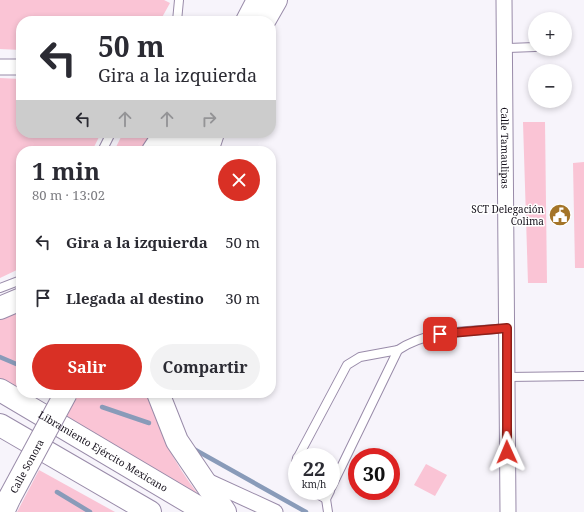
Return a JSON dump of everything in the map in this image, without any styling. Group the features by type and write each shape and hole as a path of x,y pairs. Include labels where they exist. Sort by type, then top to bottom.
{"main road":[{"path":"250,16 258,0"},
{"path":"267,16 276,0"},
{"path":"0,308 16,302"},
{"name":"Libramiento Ejército Mexicano","path":"0,390 206,512"},
{"name":"Calle Sonora","path":"3,499 50,398"},
{"name":"Calle Sonora","path":"3,499 63,398"},
{"path":"160,398 177,441 225,512"},
{"path":"0,425 150,512"}],"street":[{"name":"Calle Tamaulipas","path":"504,0 508,512"},
{"path":"0,67 16,67"},
{"path":"201,478 275,512"}],"lane":[{"path":"177,16 179,0"},
{"path":"505,48 528,47"},
{"path":"0,288 16,282"},
{"path":"302,448 347,365 360,357 398,350 409,342 427,335 507,328"},
{"path":"340,469 398,350"},
{"path":"506,377 584,376"},
{"path":"326,500 328,512"}],"shaded area":[{"path":"0,0 164,0 170,3 163,16 16,16 16,50 0,49"},
{"path":"0,78 16,79 16,138 98,138 94,146 16,146 16,270 0,278"},
{"path":"523,122 545,122 547,283 528,283"},
{"path":"120,138 152,138 146,146 116,146"},
{"path":"584,162 584,268 575,268 573,163"},
{"path":"16,313 16,391 0,381 0,319"},
{"path":"28,398 36,398 34,402"},
{"path":"75,398 149,398 162,433 174,458 198,494 65,418"},
{"path":"426,464 447,475 435,496 414,485"},
{"path":"39,470 115,512 17,512"}],"waterway":[{"path":"0,357 16,364"},
{"path":"102,407 149,423"},
{"path":"192,448 306,512"},
{"path":"57,492 90,512"}],"place":[{"name":"SCT Delegación Colima","path":"560,215"}],"route":[{"path":"440,334 507,328 507,452"}]}
